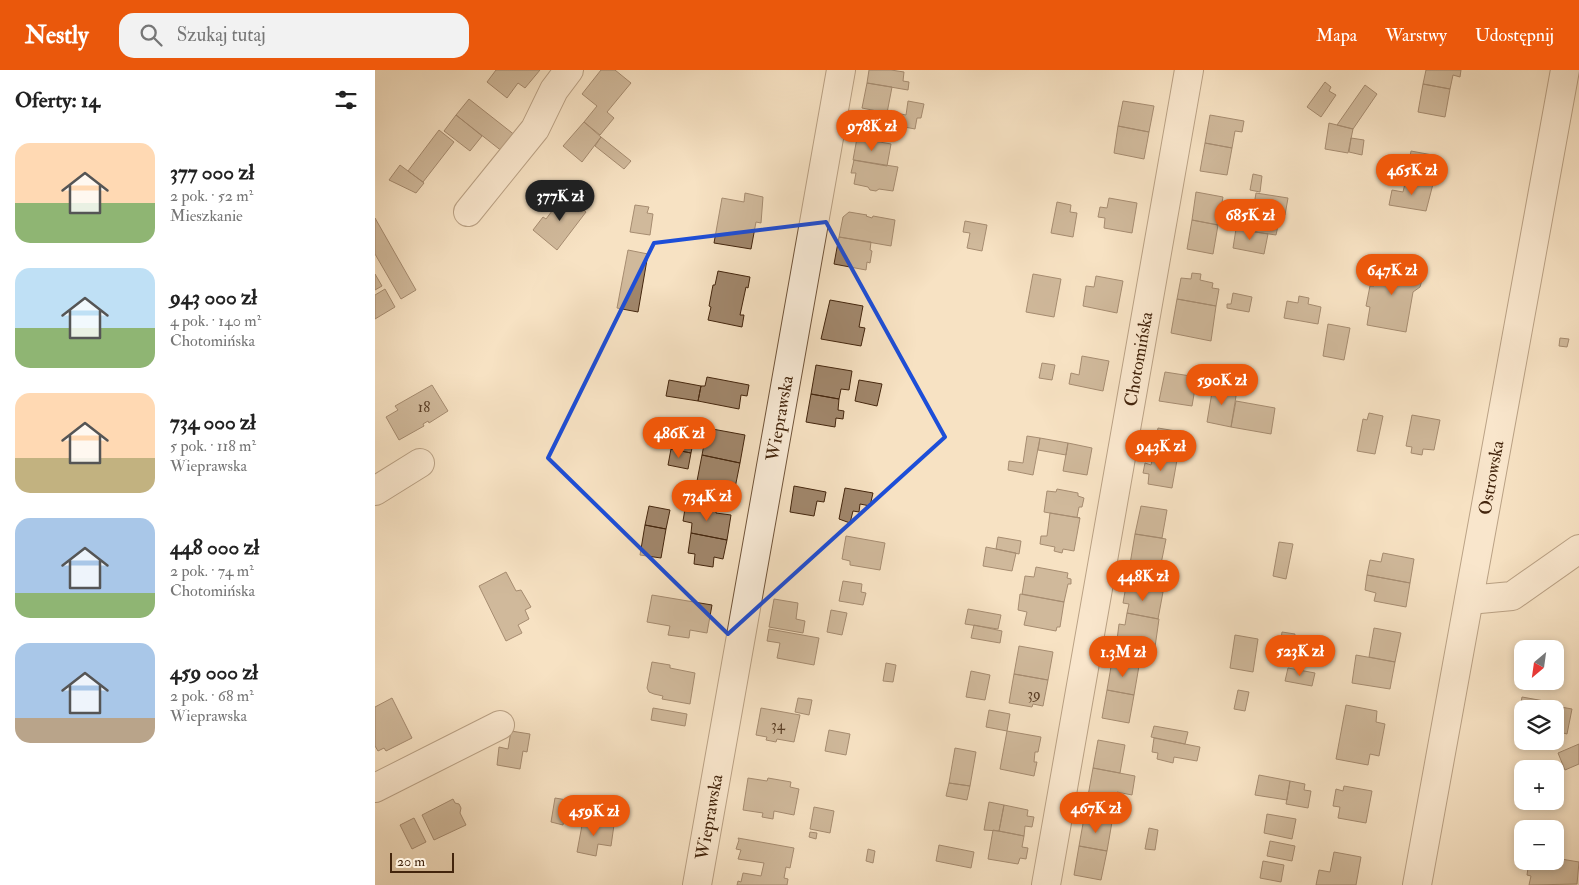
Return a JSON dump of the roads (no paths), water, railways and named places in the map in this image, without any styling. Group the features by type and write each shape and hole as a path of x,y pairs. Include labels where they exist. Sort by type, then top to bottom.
{"street":[{"path":"468,212 535,128 554,90 569,70"},
{"name":"Wieprawska","path":"697,885 841,70"},
{"name":"Chotomińska","path":"1046,885 1189,70"},
{"name":"Ostrowska","path":"1417,885 1565,70"},
{"path":"375,490 420,463"},
{"path":"1469,600 1512,596 1579,550"},
{"path":"375,788 500,725"}]}
